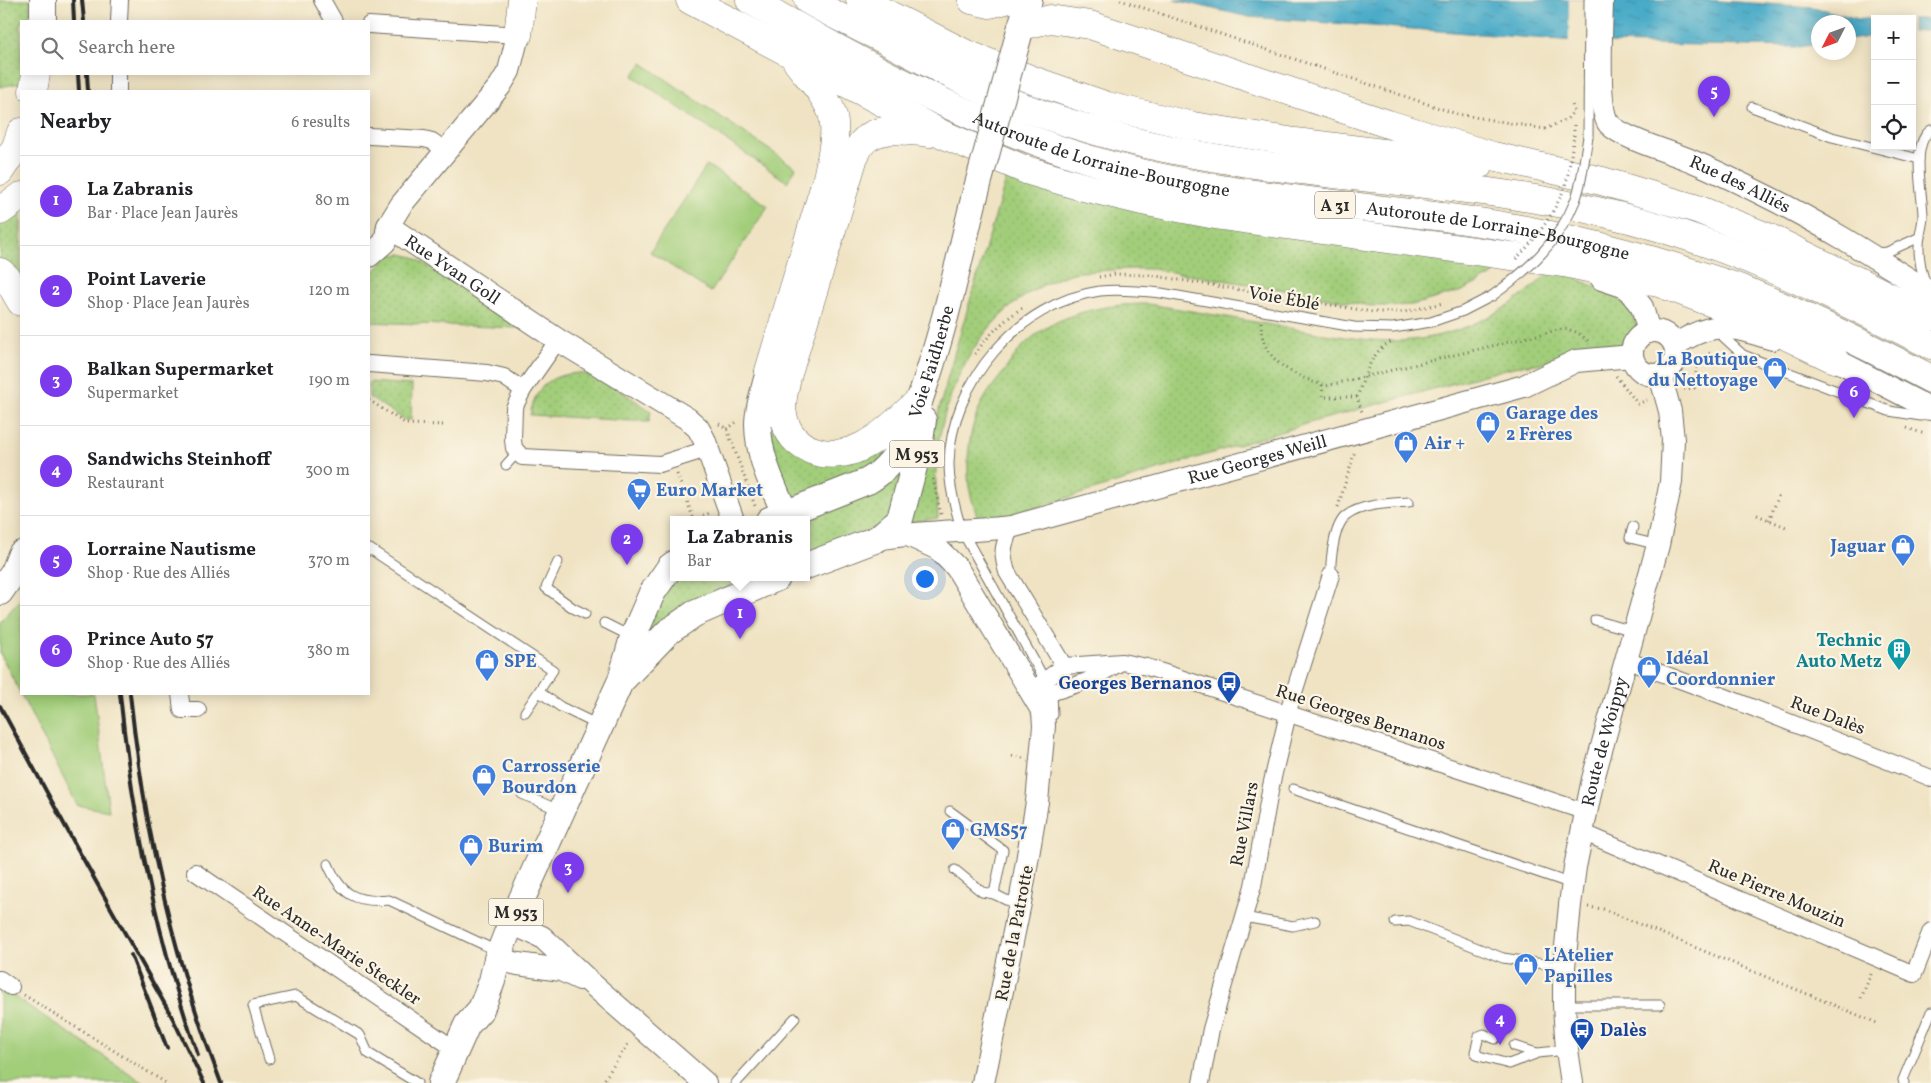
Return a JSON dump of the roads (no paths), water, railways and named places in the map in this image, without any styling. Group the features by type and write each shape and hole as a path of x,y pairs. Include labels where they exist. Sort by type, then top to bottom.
{"highway":[{"path":"518,35 522,0"},
{"path":"690,0 942,134 1026,170 1082,188 1142,202 1221,216 1569,264 1659,284 1739,313 1834,359"},
{"name":"Autoroute de Lorraine-Bourgogne","path":"750,0 851,57 926,95 1021,135 1090,160 1149,175 1229,190 1530,231 1632,253 1741,288 1931,379"},
{"name":"Autoroute de Lorraine-Bourgogne","path":"808,0 951,75 995,96 1053,117 1141,143 1236,160 1329,174 1533,198 1602,212 1677,232 1744,256 1804,282 1931,345"},
{"path":"860,0 964,52 1035,82 1107,106 1193,126 1295,142 1602,181"},
{"path":"972,0 990,4 1006,0"},
{"path":"1020,30 1050,19 1090,25 1388,124 1493,156 1602,181 1697,209 1930,300"},
{"path":"769,371 834,149 832,114 822,94 794,56"},
{"path":"33,90 36,75"},
{"path":"918,402 882,434 860,447 839,454 806,449 795,440 782,414 782,400 788,377 854,157 862,142 879,131 903,130 942,134"},
{"path":"0,171 16,147 20,135"},
{"path":"0,211 20,197"},
{"path":"0,272 7,278 20,300"}],"main road":[{"path":"43,0 44,20"},
{"name":"M 953","path":"1020,30 1029,0"},
{"name":"Rue des Alliés","path":"1602,0 1595,50 1604,116 1609,124 1622,134 1691,160 1766,196 1866,253 1930,300"},
{"name":"Voie Faidherbe","path":"786,516 868,481 879,474 890,463 906,438 934,358 974,199 1020,30"},
{"name":"Rue Yvan Goll","path":"518,35 509,71 500,86 401,205 388,226 558,340 688,419 698,428 732,516"},
{"path":"43,75 43,90"},
{"path":"370,255 385,242 388,226"},
{"path":"1569,264 1626,287 1642,307 1649,332"},
{"path":"1675,345 1691,334 1712,327 1732,328 1834,359 1931,409"},
{"path":"1655,331 1667,335 1675,345 1676,357 1663,384 1639,370 1632,356 1634,344 1643,334 1649,332 1655,331"},
{"name":"Rue Georges Weill","path":"877,539 906,534 980,531 1011,527 1356,423 1524,386 1576,361 1632,356"},
{"name":"M 953","path":"810,564 877,539 900,519 919,448 934,358"},
{"name":"M 953","path":"769,371 758,423 760,444 780,516"},
{"name":"Route de Woippy","path":"1572,1083 1567,1050 1564,1005 1564,967 1571,894 1584,822 1664,520 1673,462 1670,411 1663,384"},
{"name":"Rue de la Patrotte","path":"906,534 938,549 957,568 1041,691 1044,726 1037,802 1020,904 983,1083"},
{"path":"0,594 14,572 20,557"},
{"name":"M 953","path":"441,1083 467,1025 481,1009 492,982 498,956 512,923 621,680 633,637 652,594 670,567"},
{"path":"0,594 20,576"},
{"name":"M 953","path":"621,680 668,632 694,614 762,581"},
{"path":"512,923 542,937 592,985 705,1083"},
{"path":"498,956 518,964 561,970 592,985"}],"street":[{"path":"119,20 120,0"},
{"path":"322,0 333,20"},
{"path":"370,25 518,35"},
{"path":"118,75 118,90"},
{"path":"370,136 424,139 432,141 446,151"},
{"path":"558,340 523,390 514,408 512,459 522,456 528,458 660,464 707,449"},
{"path":"370,364 487,373 504,377 523,390"},
{"path":"1011,527 1003,546 1003,559 1007,572 1064,666 1041,691"},
{"name":"Rue Villars","path":"1201,1083 1212,1029 1253,886 1271,786 1289,714 1331,574"},
{"name":"Rue Dalès","path":"1626,660 1732,699 1931,778"},
{"path":"1041,691 1087,681 1122,662"},
{"name":"Rue Georges Bernanos","path":"1064,666 1122,662 1147,667 1289,714 1584,822"},
{"path":"180,695 182,710 198,710"},
{"name":"Rue Pierre Mouzin","path":"1584,822 1914,974 1931,931"},
{"name":"Rue Anne-Marie Steckler","path":"195,872 456,1050"}],"lane":[{"name":"Voie Éblé","path":"952,531 954,507 950,486 949,463 951,439 958,411 970,385 982,366 1015,331 1052,307 1099,291 1130,290 1161,293 1354,326 1393,328 1431,322 1463,311 1492,296 1528,268 1547,248 1562,226 1577,193 1588,137 1595,50 1589,0"},
{"path":"1752,107 1832,137 1919,158"},
{"path":"1930,300 1919,262 1923,216 1919,158 1924,140 1931,130"},
{"path":"1866,253 1887,252 1920,236"},
{"path":"1712,327 1743,355 1889,411 1921,416 1931,414"},
{"path":"1331,574 1330,558 1340,523 1345,516 1382,504 1410,502"},
{"path":"1633,527 1630,538 1658,545"},
{"name":"Rue de la Patrotte","path":"952,531 1053,716 1037,859 1017,965"},
{"path":"370,549 553,670 525,712"},
{"path":"558,562 546,588 573,608 585,614"},
{"path":"1595,620 1634,631"},
{"path":"604,623 633,637"},
{"path":"538,692 561,707 601,726"},
{"path":"1293,789 1571,894"},
{"path":"522,794 561,811"},
{"path":"950,812 1003,850 994,894"},
{"path":"328,864 336,882 352,896 372,902 389,900 498,956"},
{"path":"955,870 982,892 994,894 1020,904"},
{"path":"1244,918 1293,926 1315,921"},
{"path":"1395,922 1409,921 1503,958 1564,967"},
{"path":"269,1059 253,1005 296,996 360,1035 368,1053 417,1083"},
{"path":"1564,1005 1660,1005"},
{"path":"736,1083 795,1018"},
{"path":"1904,1083 1903,1080 1930,1018"},
{"path":"1495,1039 1484,1034 1479,1036 1475,1052 1479,1056 1509,1064 1538,1053 1567,1050"},
{"path":"1514,1046 1538,1053"}],"water":[{"path":"1174,0 1703,0 1813,7 1843,15 1811,15 1811,45 1798,47 1602,43 1249,17"},
{"path":"1856,18 1871,19 1871,37 1856,39"},
{"path":"1916,19 1931,19 1931,31 1916,31"}],"railway":[{"path":"73,0 74,20"},
{"path":"82,0 84,20"},
{"path":"78,75 79,90"},
{"path":"87,75 88,90"},
{"path":"120,695 131,785 148,876 170,967 198,1055"},
{"path":"130,695 143,793 163,891 188,988 221,1083"},
{"path":"0,706 172,1017 204,1083"},
{"path":"131,955 167,1048"}],"place":[{"name":"Lorraine Nautisme","path":"1714,117"},
{"name":"La Boutique du Nettoyage","path":"1775,390"},
{"name":"Prince Auto 57","path":"1854,418"},
{"name":"Garage des 2 Frères","path":"1488,444"},
{"name":"Air +","path":"1406,464"},
{"name":"Euro Market","path":"639,511"},
{"name":"Point Laverie","path":"627,565"},
{"name":"Jaguar","path":"1903,567"},
{"name":"La Zabranis","path":"740,639"},
{"name":"Technic Auto Metz","path":"1899,671"},
{"name":"SPE","path":"487,682"},
{"name":"Idéal Coordonnier","path":"1649,689"},
{"name":"Georges Bernanos","path":"1229,704"},
{"name":"Carrosserie Bourdon","path":"484,797"},
{"name":"GMS57","path":"953,851"},
{"name":"Burim","path":"471,867"},
{"name":"Balkan Supermarket","path":"568,893"},
{"name":"L'Atelier Papilles","path":"1526,986"},
{"name":"Sandwichs Steinhoff","path":"1500,1045"},
{"name":"Dalès","path":"1582,1051"}]}
